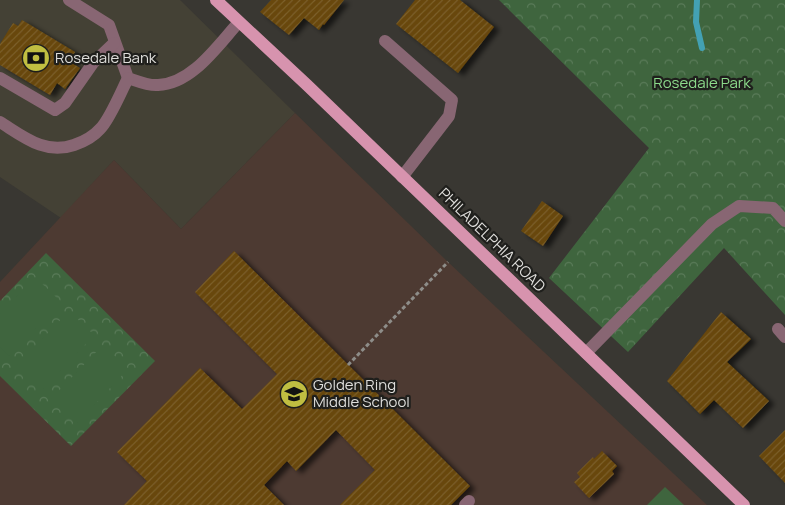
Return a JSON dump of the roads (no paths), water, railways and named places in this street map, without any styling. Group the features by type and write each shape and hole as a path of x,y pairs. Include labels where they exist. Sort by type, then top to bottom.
{"main road":[{"name":"PHILADELPHIA ROAD","path":"216,0 744,505"}],"lane":[{"path":"0,122 46,148 63,149 83,142 101,129 128,78 109,25 69,0"},
{"path":"128,78 157,86 176,82 195,70 239,22"},
{"path":"386,41 452,100 449,116 402,177"},
{"path":"0,78 55,110 65,103 93,63 114,43"},
{"path":"586,354 712,224 725,214 739,206 756,206 773,208 785,221"}],"waterway":[{"path":"697,0 696,22 702,48"}],"place":[{"name":"Rosedale Bank","path":"36,58"},
{"name":"Golden Ring Middle School","path":"294,394"}],"park label":[{"name":"Rosedale Park","path":"702,83"}]}
